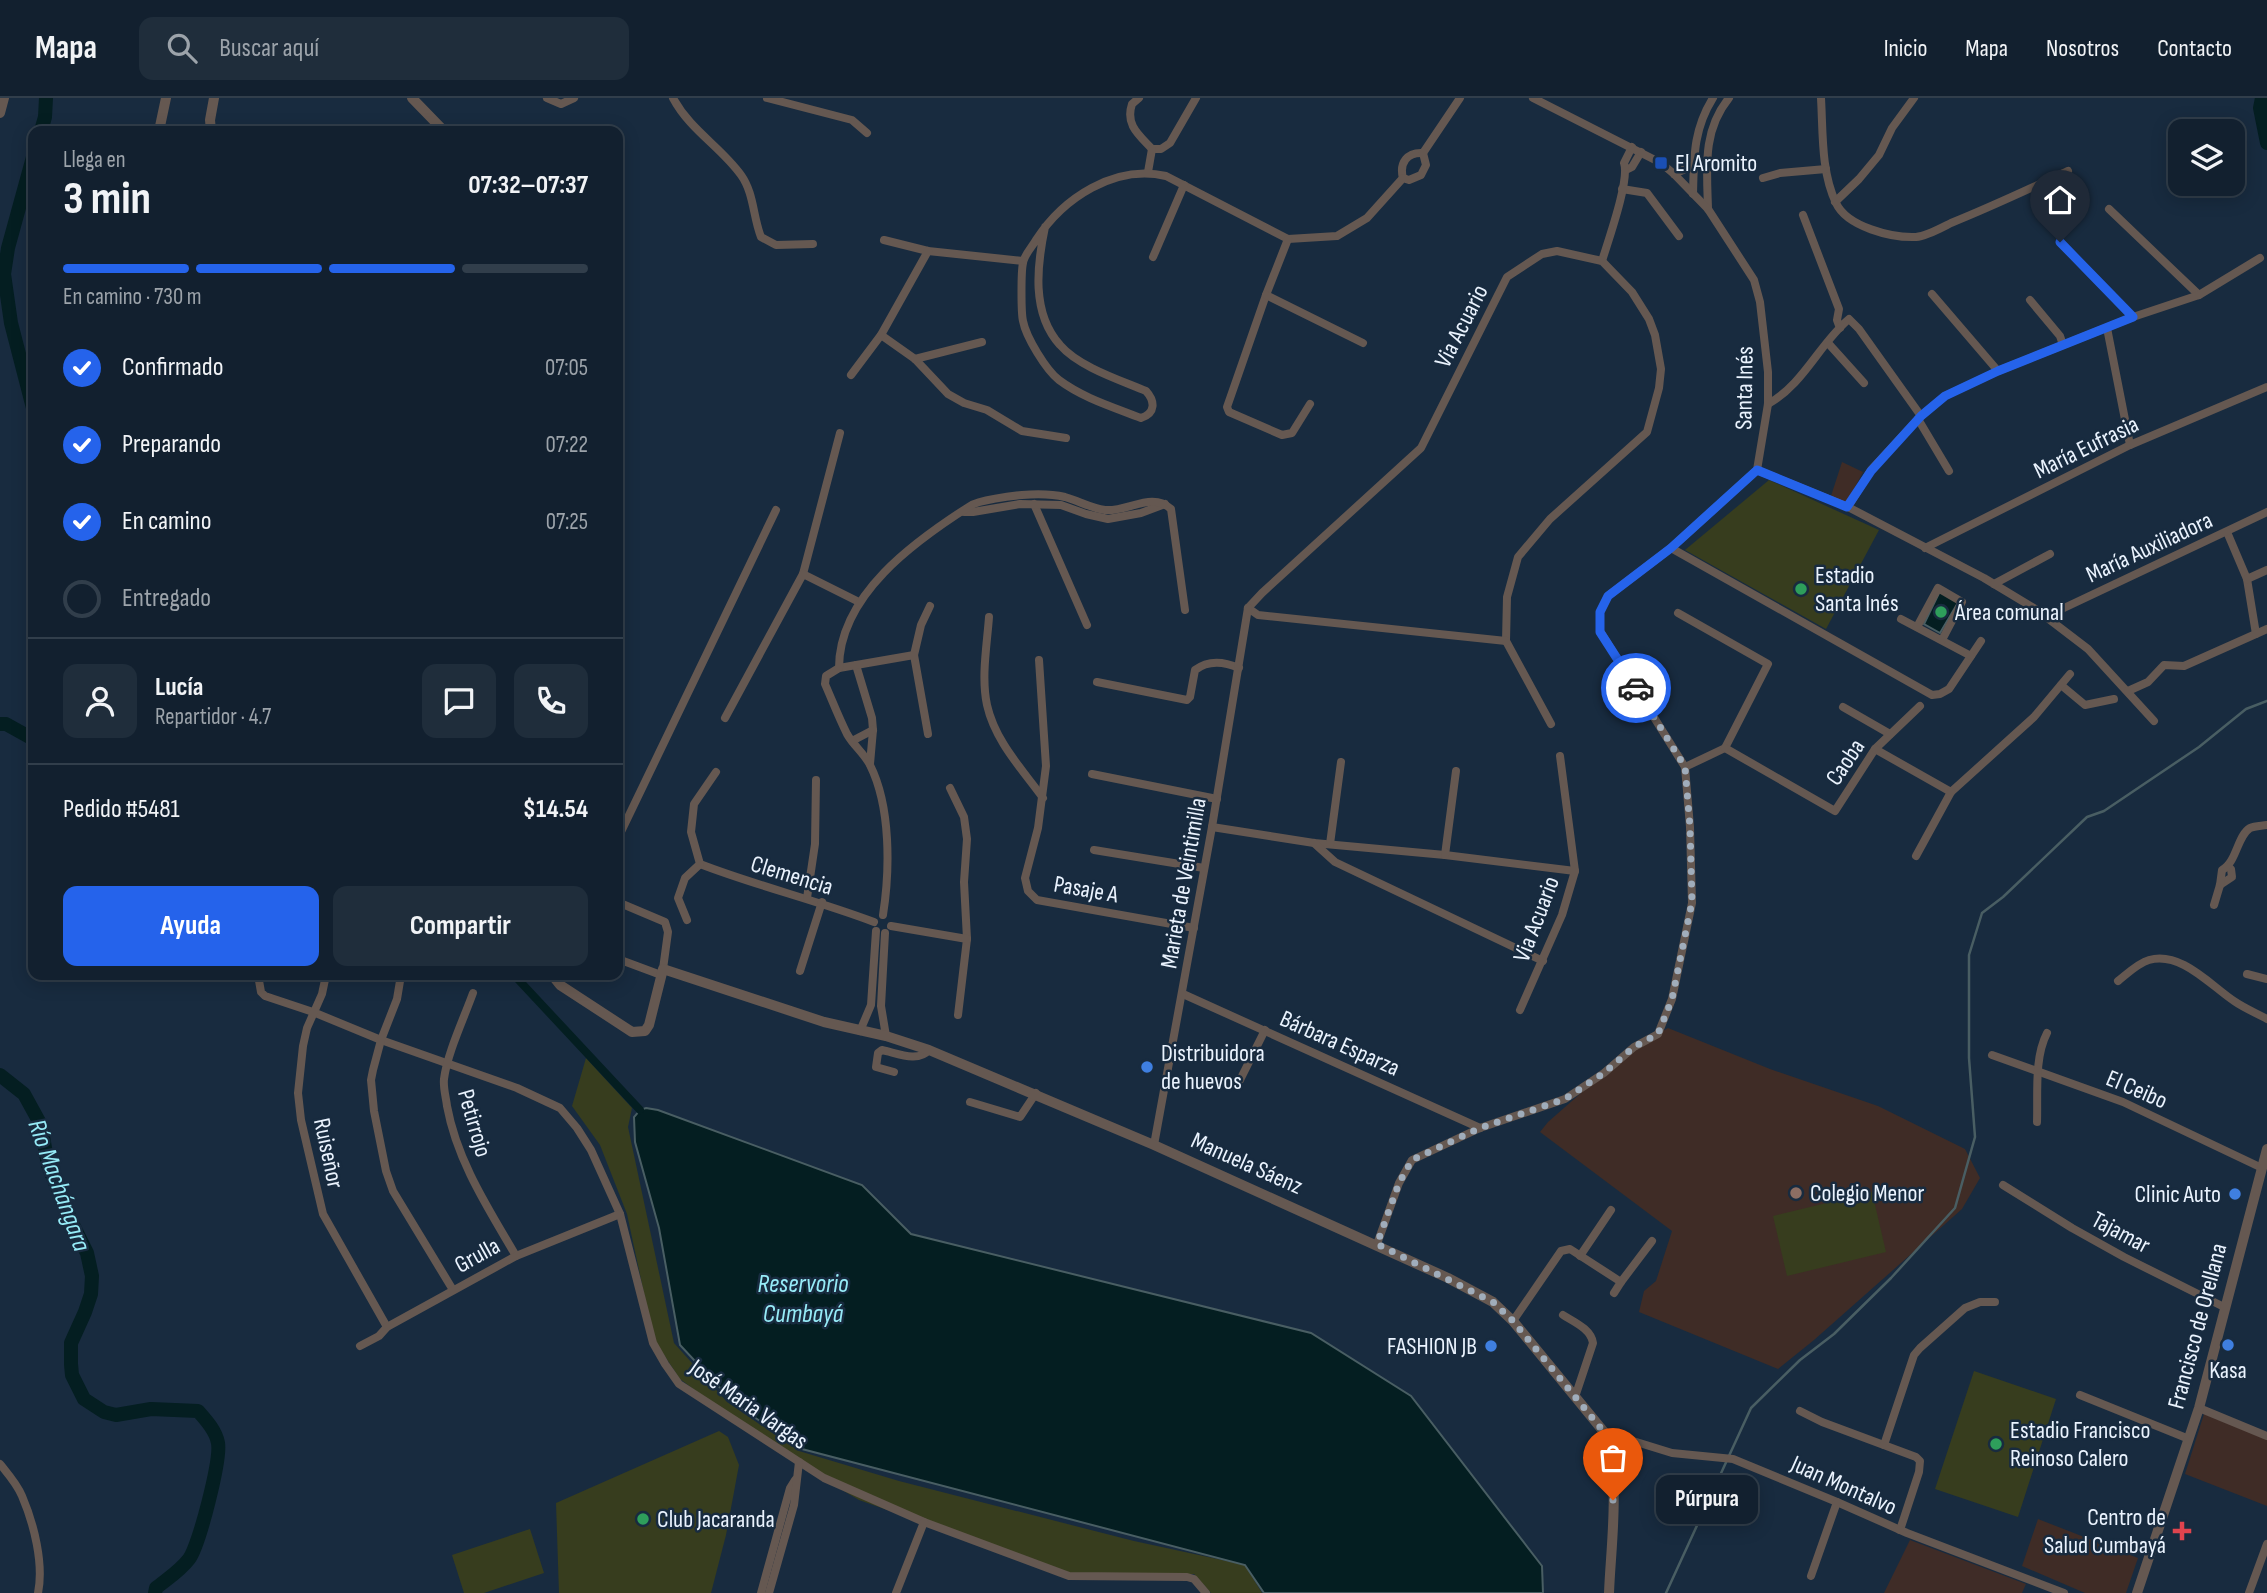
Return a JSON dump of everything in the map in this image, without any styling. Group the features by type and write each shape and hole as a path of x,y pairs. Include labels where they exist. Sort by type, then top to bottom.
{"street":[{"path":"0,113 4,98"},
{"path":"160,126 166,98"},
{"path":"211,126 214,98"},
{"path":"412,98 439,126"},
{"path":"547,98 561,104 574,98"},
{"path":"673,98 687,120 742,177 749,192 761,237 776,245 813,244"},
{"path":"767,98 852,120 867,133"},
{"path":"1139,98 1132,104 1130,121 1133,129 1152,149 1161,149 1170,143 1196,98"},
{"path":"1403,178 1415,178 1424,171 1426,165 1423,153 1460,98"},
{"name":"Santa Inés","path":"1532,98 1632,147 1674,174 1708,209 1754,280 1760,302 1768,372 1768,404 1757,470"},
{"path":"1693,194 1695,143 1699,125 1713,98"},
{"path":"1708,209 1707,146 1722,106 1729,98"},
{"path":"1821,98 1826,169 1835,202 1853,222 1893,235 1918,237 2068,171"},
{"path":"1835,202 1879,155 1892,128 1914,98"},
{"path":"1699,125 1713,130"},
{"path":"1551,724 1506,641 1507,597 1518,557 1550,519 1647,432 1661,369 1655,335 1649,319 1632,292 1602,261 1622,189 1626,170 1624,163 1632,147"},
{"path":"1149,172 1152,149"},
{"path":"1626,170 1632,167 1641,152"},
{"path":"1045,227 1038,257 1044,319 1060,345 1079,359 1146,391 1152,397 1151,413 1141,418 1095,401 1058,379 1037,352 1023,321 1023,261 1045,227 1065,206 1114,178 1149,172 1166,176 1288,239 1337,236 1367,218 1403,178 1402,167 1407,157 1423,153"},
{"path":"1674,174 1694,161 1707,160"},
{"path":"1763,178 1780,173 1826,169"},
{"path":"1693,183 1707,184"},
{"path":"1153,257 1184,185"},
{"path":"1622,189 1647,193 1679,236"},
{"path":"2109,209 2199,295"},
{"path":"1803,215 1839,309 1840,328"},
{"path":"1288,239 1227,407 1229,412 1287,435 1292,433 1310,404"},
{"path":"884,240 928,251 1023,261"},
{"path":"2060,242 2133,317"},
{"path":"851,375 881,335 928,251"},
{"name":"Via Acuario","path":"1248,608 1421,449 1507,276 1542,254 1557,251 1602,261"},
{"path":"1847,507 1871,471 1920,417 1945,396 1998,371 2133,317 2199,295 2260,258"},
{"path":"1932,294 1998,371"},
{"path":"1266,295 1363,342"},
{"path":"2030,300 2060,335 2063,345"},
{"path":"1768,404 1779,398 1797,380 1847,320 1851,319 1920,417 1949,471"},
{"path":"2106,328 2130,445"},
{"path":"881,335 915,359 948,394 964,403 987,410 1022,431 1066,438"},
{"path":"915,359 982,342"},
{"path":"1828,343 1864,383"},
{"name":"María Eufrasia","path":"1925,548 2130,445 2267,387"},
{"path":"724,718 803,574 840,433"},
{"path":"1377,1244 1399,1183 1412,1160 1480,1128 1565,1099 1604,1073 1634,1047 1658,1034 1672,999 1692,902 1685,767 1600,632 1600,612 1608,596 1671,548 1757,470 1847,507 1994,584 2047,617 2088,649 2154,721"},
{"path":"839,668 842,636 859,602 902,556 928,534 964,512 972,504 1020,495 1063,496 1088,506 1108,510 1153,501 1165,504 1171,509 1185,610"},
{"path":"1034,504 1087,625"},
{"path":"964,512 1034,504 1061,505 1108,519 1148,511 1165,504"},
{"path":"623,828 776,510"},
{"name":"María Auxiliadora","path":"2047,617 2267,512"},
{"path":"2227,533 2247,579 2256,634"},
{"path":"1671,548 1932,695 1948,689 1981,641"},
{"path":"1994,584 2050,554"},
{"path":"2247,579 2267,570"},
{"path":"803,574 859,602"},
{"path":"1917,627 1938,588 1962,602 1942,640"},
{"path":"928,734 914,654 921,625 930,606"},
{"path":"1248,608 1258,615 1506,641"},
{"name":"Marieta de Veintimilla","path":"1154,1145 1183,994 1248,608"},
{"path":"1678,613 1768,663 1725,748 1685,767"},
{"path":"989,617 986,702 992,721 1018,766 1043,798"},
{"path":"1901,619 1970,656"},
{"path":"2128,691 2148,682 2164,665 2184,666 2267,629"},
{"path":"883,915 888,881 885,825 880,794 870,764 852,741 825,684 826,676 839,668 914,654"},
{"name":"Pasaje A","path":"1039,660 1046,766 1038,828 1025,878 1028,891 1037,900 1194,928"},
{"path":"1097,682 1187,700 1190,697 1195,670 1202,665 1210,662 1238,668"},
{"path":"856,665 872,718 870,764"},
{"path":"1916,856 1951,792 2034,717 2070,674"},
{"path":"2061,685 2085,705 2114,699"},
{"name":"Caoba","path":"1725,748 1835,811 1875,749 1920,706"},
{"path":"1843,707 1890,734"},
{"path":"852,741 873,730"},
{"path":"1875,749 1951,792"},
{"name":"Via Acuario","path":"1520,1010 1562,915 1575,871 1560,755"},
{"path":"1330,844 1341,762"},
{"path":"1445,855 1456,771"},
{"path":"687,920 678,898 685,878 700,863 691,832 694,804 716,772"},
{"path":"1092,774 1217,799"},
{"path":"807,898 815,844 817,780"},
{"path":"950,788 964,817 967,839 964,882 967,939 958,1015"},
{"path":"2214,905 2222,870 2228,867 2249,829 2267,825"},
{"path":"1212,827 1314,843 1575,871"},
{"path":"1314,843 1335,862 1543,961"},
{"path":"1094,850 1204,868"},
{"name":"Clemencia","path":"700,863 739,879 822,902 874,922"},
{"path":"800,971 822,902"},
{"path":"556,980 632,1032 645,1031 649,1025 668,932 665,922 623,905"},
{"path":"883,915 877,917 874,922 884,930 967,939"},
{"path":"860,1031 871,1005 884,930 889,919 883,915"},
{"path":"884,930 881,1006 886,1037"},
{"path":"2118,981 2143,962 2168,959 2197,972 2234,1001 2267,1019"},
{"path":"623,961 660,972"},
{"name":"Manuela Sáenz","path":"660,972 824,1022 929,1050 1036,1093 1377,1244 1493,1302 1513,1321 1604,1432 1614,1472 1609,1593"},
{"path":"2247,974 2267,979"},
{"name":"José Maria Vargas","path":"259,980 263,995 517,1088 559,1108 578,1128 591,1150 620,1214 653,1343 665,1364 680,1384 799,1462 824,1478 924,1522 1069,1577 1187,1577 1194,1579 1206,1593"},
{"name":"Ruiseñor","path":"325,980 303,1046 299,1093 301,1120 323,1214 387,1327"},
{"path":"400,980 397,999 381,1040 371,1080 374,1111 386,1171 398,1199 453,1290"},
{"name":"Petirrojo","path":"473,993 449,1063 444,1090 461,1155 516,1256"},
{"name":"Bárbara Esparza","path":"1183,994 1480,1128"},
{"path":"1237,1086 1265,1030"},
{"path":"2037,1122 2039,1072 2042,1046 2047,1033"},
{"path":"894,1072 876,1067 878,1053 882,1050 918,1058 929,1050"},
{"name":"El Ceibo","path":"1992,1055 2123,1102 2262,1168"},
{"path":"970,1102 1020,1117 1036,1093"},
{"name":"Francisco de Orellana","path":"2137,1593 2199,1408 2267,1149"},
{"name":"Tajamar","path":"2003,1185 2072,1228 2224,1307"},
{"path":"1580,1256 1612,1210"},
{"name":"Grulla","path":"360,1346 379,1336 387,1327 516,1256 620,1214"},
{"path":"1614,1293 1652,1241"},
{"path":"1513,1321 1561,1251 1570,1249 1621,1282"},
{"path":"1884,1445 1914,1355 1965,1308 1980,1302 1995,1302"},
{"path":"1563,1315 1590,1333 1593,1338 1576,1397"},
{"path":"2080,1395 2189,1439"},
{"path":"2199,1408 2267,1436"},
{"path":"1800,1411 1822,1422 1916,1457 1920,1461 1919,1472 1900,1530"},
{"name":"Juan Montalvo","path":"1604,1432 1672,1453 1733,1459 1900,1530 2064,1593"},
{"path":"761,1593 768,1587 790,1488 795,1480 799,1462"},
{"path":"0,1464 22,1496 39,1553 41,1581 38,1593"},
{"path":"1811,1576 1837,1502"},
{"path":"896,1593 924,1522"},
{"path":"2249,1593 2267,1544"}],"shaded area":[{"path":"1842,462 1863,472 1846,504 1831,496"},
{"name":"Colegio Menor","path":"1668,1028 1770,1069 1878,1106 1965,1149 1980,1178 1962,1209 1778,1369 1639,1312 1644,1291 1656,1281 1672,1231 1540,1132 1630,1050"},
{"path":"2204,1414 2267,1439 2267,1506 2185,1474"},
{"path":"2038,1519 2138,1558 2126,1593 2085,1593 2022,1566"},
{"path":"1910,1540 2026,1584 2022,1593 1884,1593"}],"green space":[{"name":"Estadio Santa Inés","path":"1769,480 1879,530 1826,629 1685,550"},
{"path":"586,1058 632,1108 628,1127 674,1343 727,1402 799,1451 899,1481 1134,1541 1245,1565 1262,1593 1211,1593 1194,1574 1068,1574 859,1500 775,1450 680,1379 654,1340 627,1214 600,1145 572,1106"},
{"path":"1872,1192 1886,1252 1787,1276 1773,1216"},
{"name":"Estadio Francisco Reinoso Calero","path":"1974,1371 2056,1399 2018,1517 1935,1489"},
{"name":"Club Jacaranda","path":"719,1431 728,1437 739,1465 726,1535 711,1593 559,1593 556,1503"},
{"path":"530,1529 544,1573 484,1593 464,1593 452,1555"}],"water":[{"name":"Área comunal","path":"1940,591 1959,601 1940,633 1924,624"},
{"name":"Reservorio Cumbayá","path":"646,1108 658,1110 862,1185 911,1234 1311,1333 1411,1396 1542,1566 1543,1593 1264,1593 1245,1565 802,1449 736,1405 680,1345 659,1228 635,1142 634,1117"}],"waterway":[{"name":"Río Machángara","path":"42,126 46,98"},
{"path":"2262,98 2260,108 2267,143"},
{"name":"Río Machángara","path":"28,175 8,248 4,274 11,323 28,389"},
{"path":"1666,1593 1751,1408 1800,1360 1834,1334 1891,1278 1955,1208 1975,1137 1969,1058 1969,955 1982,913 2003,897 2087,817 2104,811 2199,747 2246,709 2267,701"},
{"name":"Río Machángara","path":"0,724 6,724 28,736"},
{"path":"519,980 640,1110"},
{"name":"Río Machángara","path":"0,1075 24,1094 41,1125 48,1165 87,1253 92,1276 91,1294 71,1343 72,1375 84,1399 104,1412 116,1415 151,1409 198,1411 217,1439 218,1452 213,1484 193,1551 182,1567 156,1588 155,1593"}],"way so far":[{"path":"1613,1500 1614,1472 1611,1452 1600,1424 1513,1321 1493,1302 1377,1244 1399,1183 1412,1160 1480,1128 1565,1099 1604,1073 1634,1047 1658,1034 1672,999 1692,902 1690,827 1685,767 1636,688"}],"place":[{"name":"El Aromito","path":"1661,163"},
{"name":"Estadio Santa Inés","path":"1801,589"},
{"name":"Área comunal","path":"1941,612"},
{"name":"Distribuidora de huevos","path":"1147,1067"},
{"name":"Colegio Menor","path":"1796,1193"},
{"name":"Clinic Auto","path":"2235,1194"},
{"name":"Kasa","path":"2228,1345"},
{"name":"FASHION JB","path":"1491,1346"},
{"name":"Estadio Francisco Reinoso Calero","path":"1996,1444"},
{"name":"Púrpura","path":"1613,1500"},
{"name":"Club Jacaranda","path":"643,1519"},
{"name":"Centro de Salud Cumbayá","path":"2182,1531"}],"route":[{"path":"1636,688 1600,632 1600,612 1608,596 1671,548 1757,470 1847,507 1871,471 1921,416 1945,396 1998,371 2133,317 2060,242"}]}
